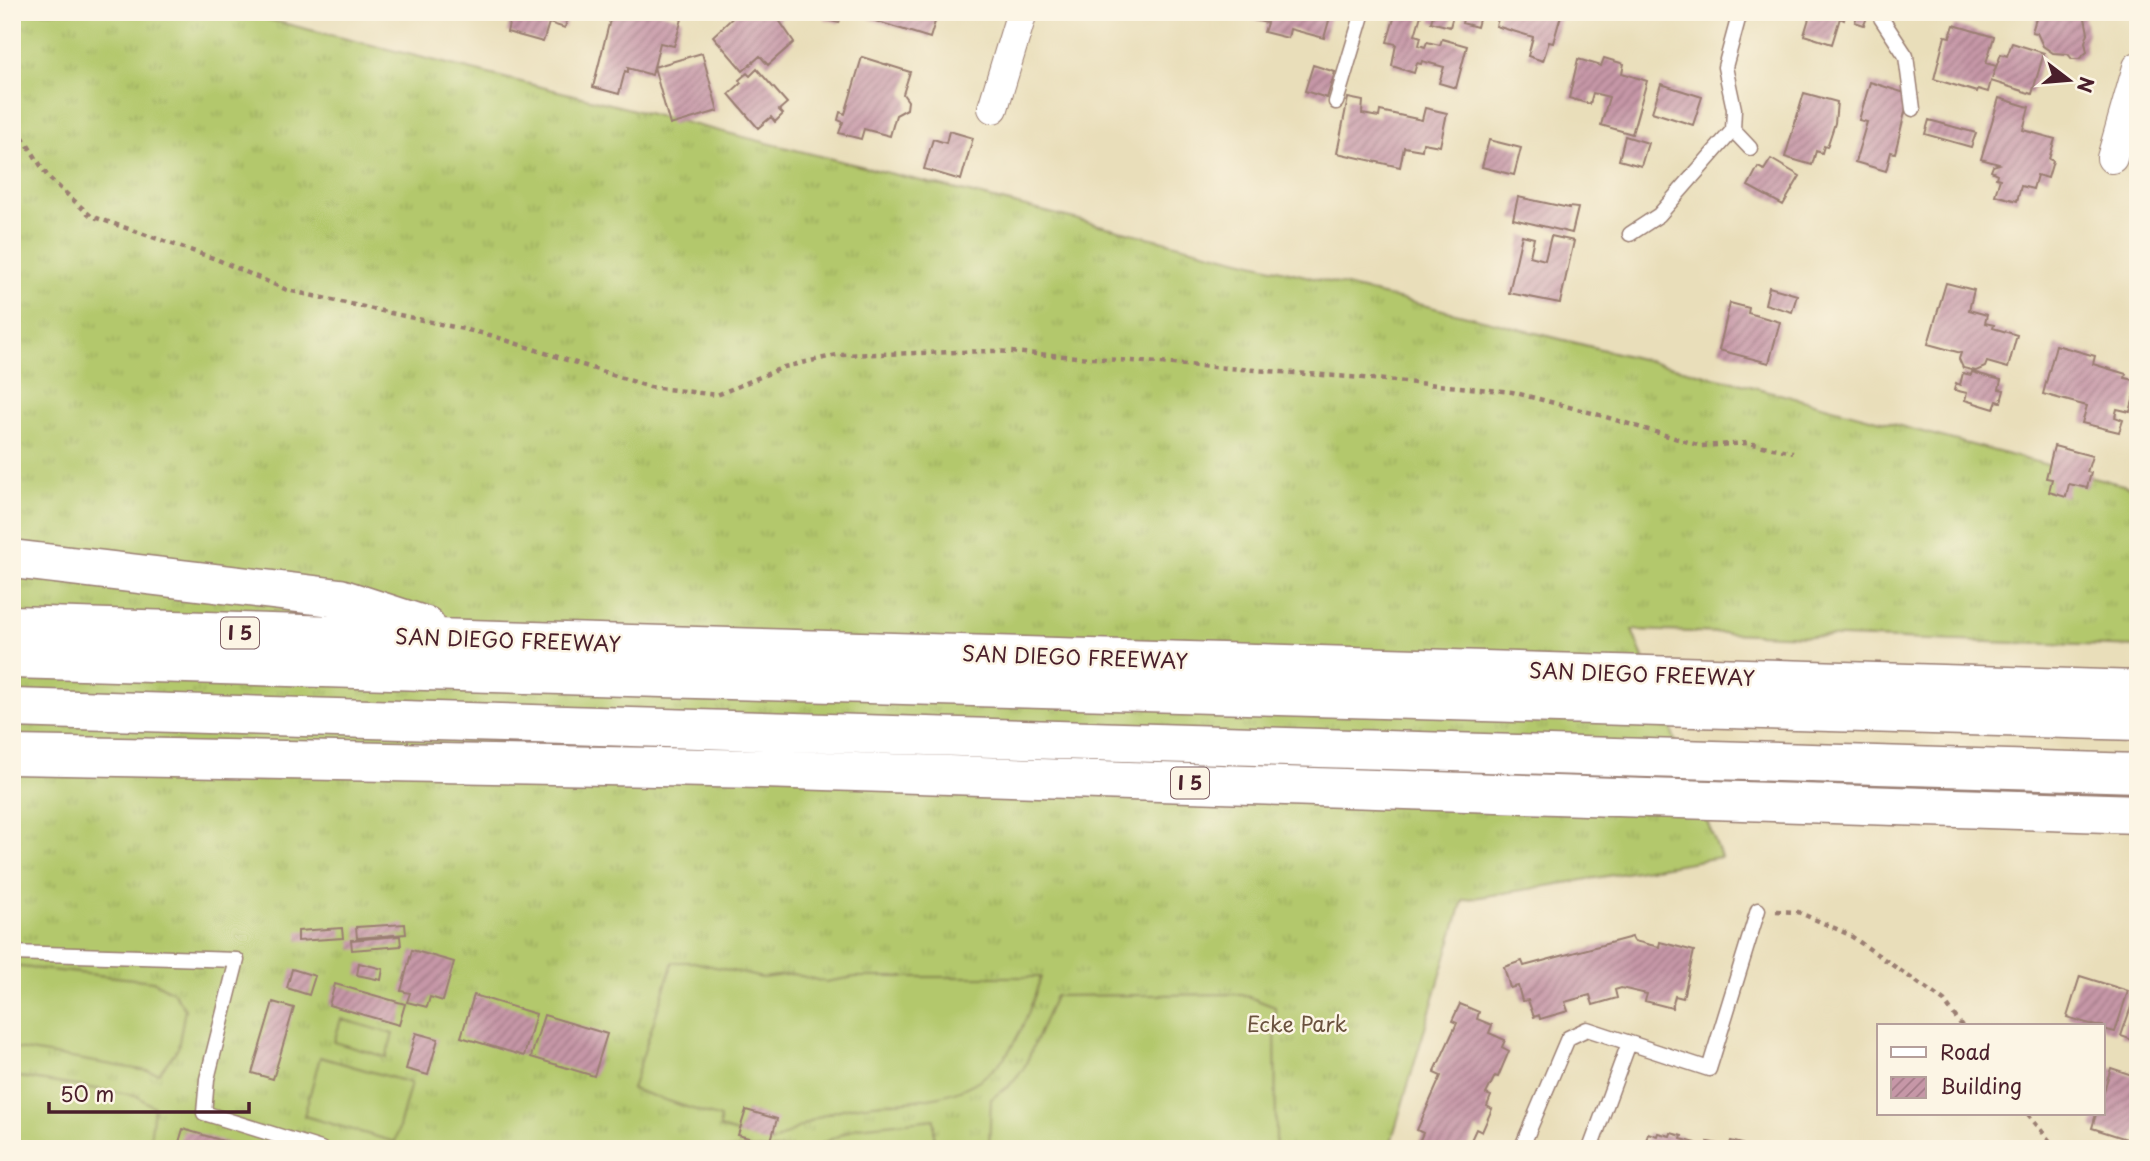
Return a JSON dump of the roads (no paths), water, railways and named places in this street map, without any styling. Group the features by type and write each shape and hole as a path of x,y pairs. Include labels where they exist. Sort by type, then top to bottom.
{"highway":[{"path":"12,559 340,598 468,640"},
{"name":"SAN DIEGO FREEWAY","path":"12,625 2138,690"},
{"path":"12,659 2138,721"},
{"path":"12,708 2138,773"},
{"name":"I 5","path":"12,755 763,769 2138,814"}],"street":[{"path":"993,108 1022,12"},
{"path":"2112,158 2138,67"}],"lane":[{"path":"1336,102 1363,12"},
{"path":"1630,234 1659,215 1733,130 1734,109 1725,67 1740,12"},
{"path":"1882,12 1881,18 1906,56 1913,109"},
{"path":"1733,130 1750,148"},
{"path":"1521,1149 1568,1038 1587,1029 1709,1069 1758,910"},
{"path":"12,953 237,960 207,1079 204,1113 321,1149"},
{"path":"1590,1149 1629,1043"}],"park label":[{"name":"Ecke Park","path":"1297,1025"}]}
